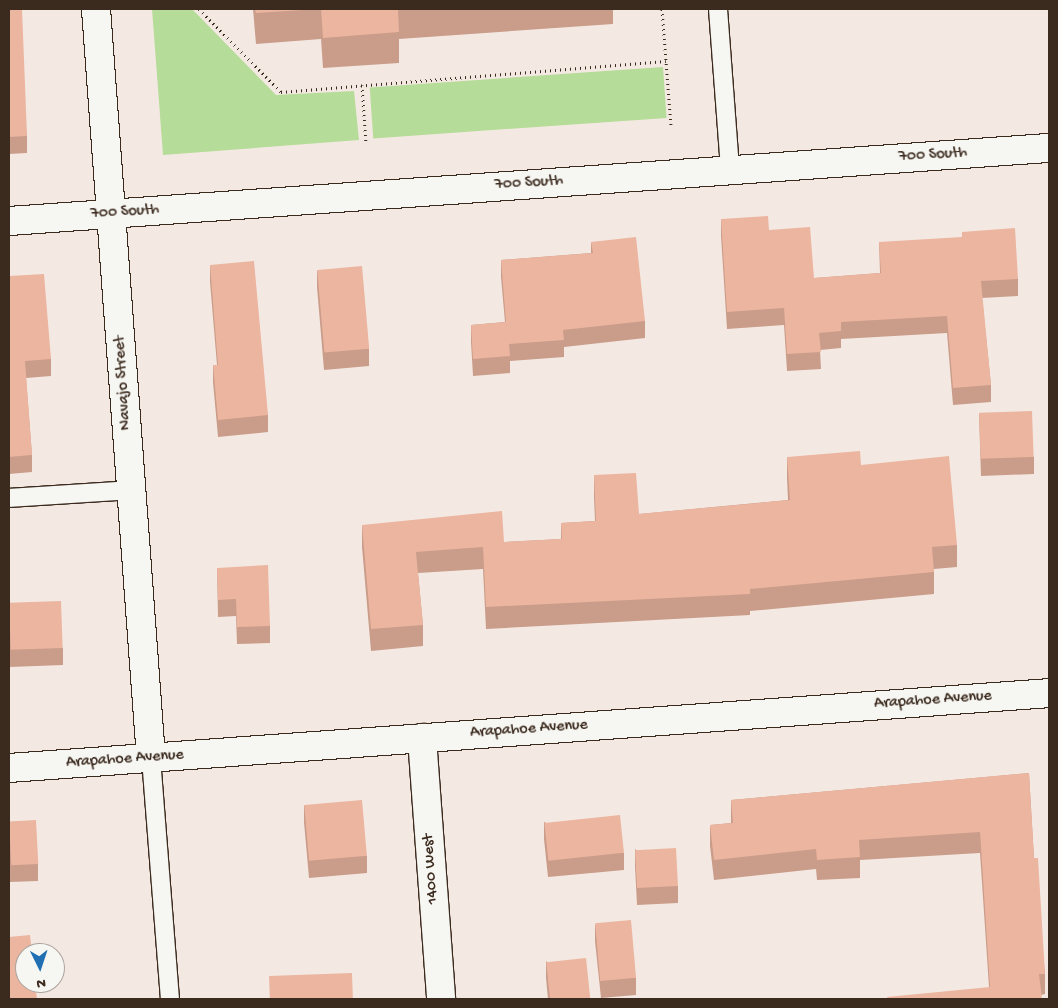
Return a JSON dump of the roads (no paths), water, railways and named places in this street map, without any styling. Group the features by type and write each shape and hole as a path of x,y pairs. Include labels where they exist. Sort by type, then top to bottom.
{"street":[{"name":"Navajo Street","path":"96,9 151,758"},
{"name":"700 South","path":"9,221 1049,148"},
{"name":"Arapahoe Avenue","path":"9,768 1049,693"},
{"name":"1400 West","path":"422,738 441,999"}],"lane":[{"path":"718,9 730,170"},
{"path":"9,498 132,490"},
{"path":"151,758 170,999"}]}
